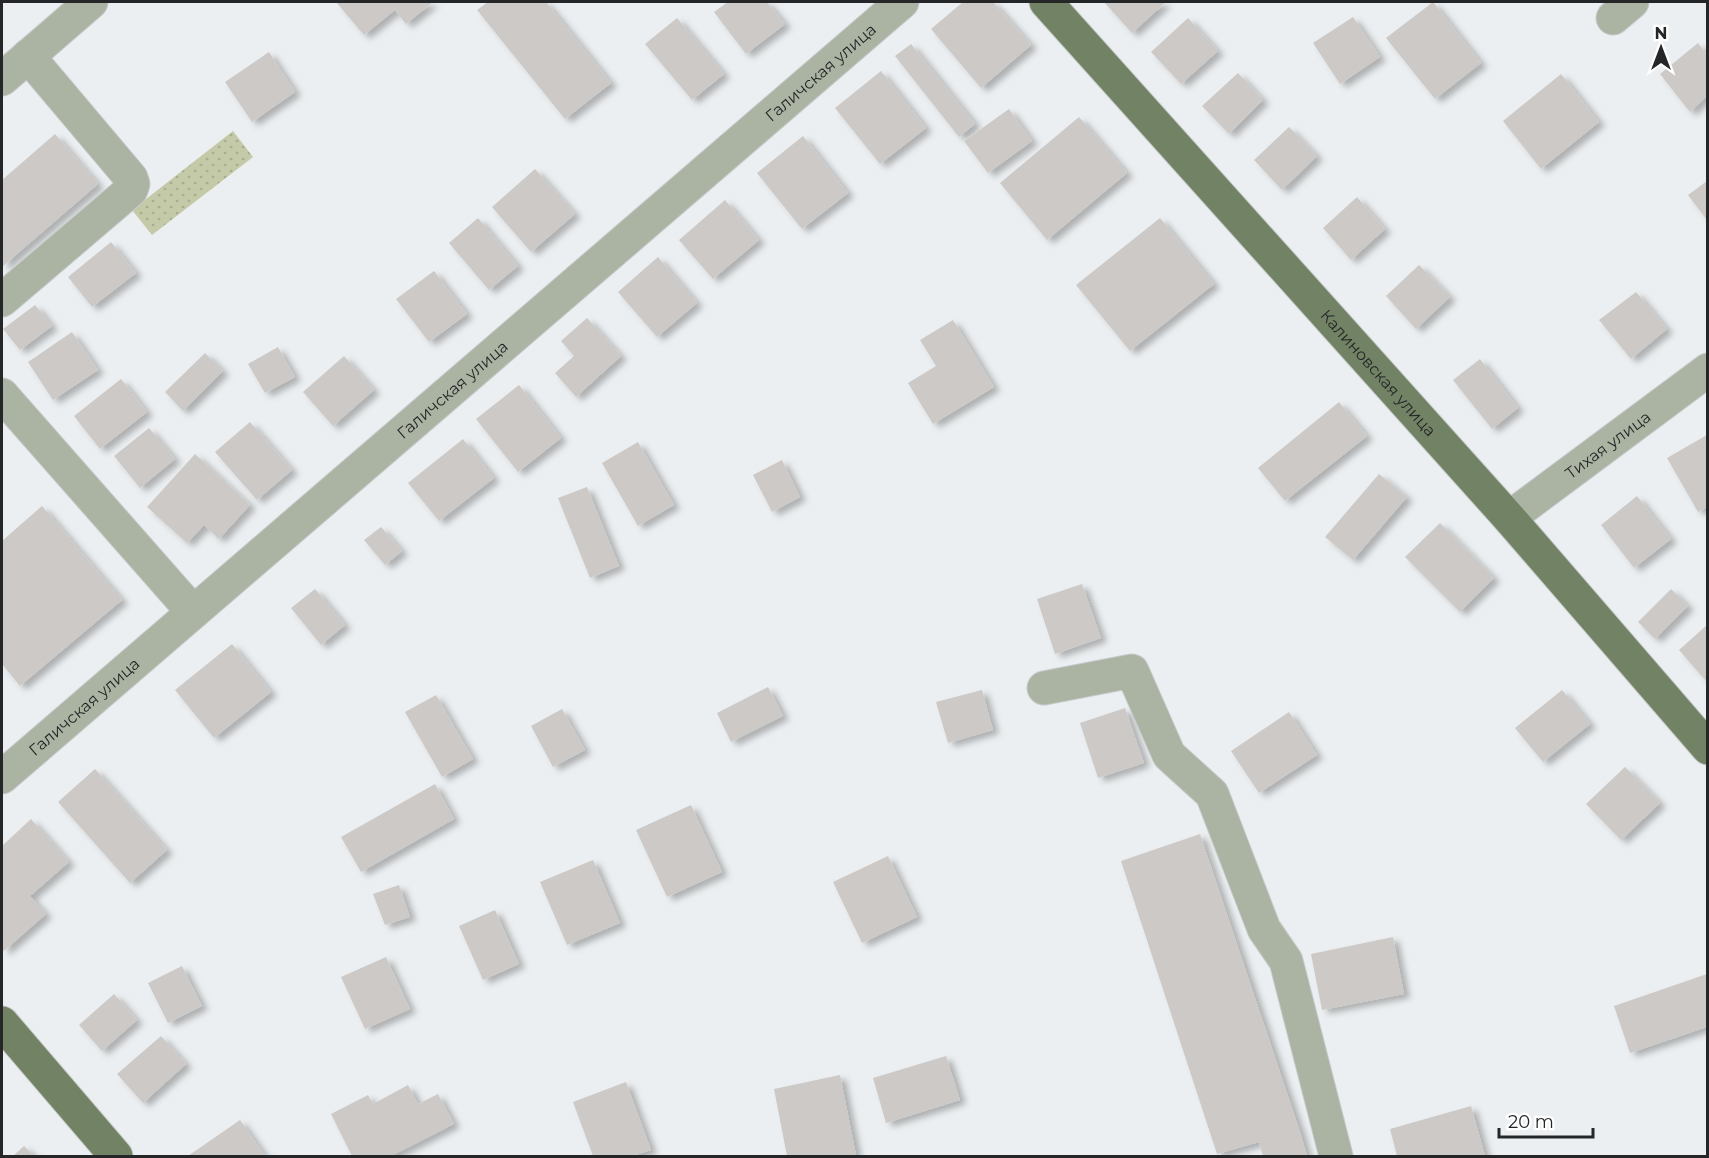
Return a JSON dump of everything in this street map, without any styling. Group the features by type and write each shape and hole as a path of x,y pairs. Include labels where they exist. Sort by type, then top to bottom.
{"main road":[{"name":"Калиновская улица","path":"1046,2 1509,518 1707,748"},
{"path":"2,1023 116,1156"}],"street":[{"path":"2,79 91,2"},
{"name":"Галичская улица","path":"2,777 902,2"},
{"path":"2,300 131,190 133,184 131,178 28,56"},
{"name":"Тихая улица","path":"1509,518 1707,370"},
{"path":"2,395 194,612"},
{"path":"1044,688 1132,671 1169,755 1212,794 1264,929 1286,961 1336,1156"}],"green space":[{"path":"233,131 253,157 152,235 132,210"}],"building":[{"path":"336,2 433,2 406,24 395,10 364,35"},
{"path":"488,2 546,2 611,83 565,119 477,10"},
{"path":"728,2 767,2 785,24 746,54 714,12"},
{"path":"963,2 993,2 1031,45 981,88 931,29"},
{"path":"1104,2 1166,2 1132,33"},
{"path":"1433,2 1481,63 1435,99 1386,38"},
{"path":"1353,17 1380,57 1340,84 1313,43"},
{"path":"677,18 724,74 692,100 645,44"},
{"path":"1188,18 1218,51 1181,84 1151,52"},
{"path":"1698,43 1707,55 1707,96 1690,112 1660,74"},
{"path":"911,44 975,124 959,137 895,56"},
{"path":"269,52 295,92 252,122 225,82"},
{"path":"881,71 926,128 880,164 835,108"},
{"path":"1238,73 1263,100 1229,134 1202,106"},
{"path":"1561,74 1599,122 1541,169 1503,121"},
{"path":"1009,109 1032,141 988,173 964,141"},
{"path":"1079,117 1127,173 1047,240 1000,183"},
{"path":"1289,127 1317,156 1282,190 1254,160"},
{"path":"55,134 98,184 2,267 2,180"},
{"path":"803,136 848,193 802,229 757,173"},
{"path":"535,169 575,214 531,252 492,207"},
{"path":"1707,181 1707,220 1688,195"},
{"path":"1357,197 1385,229 1351,260 1323,228"},
{"path":"725,200 759,240 713,279 679,240"},
{"path":"478,218 518,266 489,290 449,243"},
{"path":"1160,218 1214,284 1130,351 1076,285"},
{"path":"111,242 136,273 92,307 68,277"},
{"path":"658,257 697,303 657,337 618,292"},
{"path":"1419,265 1450,297 1416,329 1386,296"},
{"path":"434,271 467,314 429,342 396,299"},
{"path":"1636,292 1667,329 1631,359 1599,320"},
{"path":"35,305 52,326 20,350 3,329"},
{"path":"587,318 621,356 576,397 555,373 574,356 561,341"},
{"path":"953,320 994,387 933,424 908,383 936,366 920,340"},
{"path":"72,332 98,370 53,400 28,362"},
{"path":"278,347 295,377 265,393 248,364"},
{"path":"205,353 223,371 183,411 165,392"},
{"path":"344,356 374,390 333,426 303,392"},
{"path":"1480,359 1518,408 1492,429 1453,380"},
{"path":"121,379 147,412 100,449 74,416"},
{"path":"519,385 561,438 518,472 476,419"},
{"path":"1339,402 1367,436 1285,501 1258,468"},
{"path":"250,422 292,470 257,500 215,452"},
{"path":"149,428 175,459 140,488 114,456"},
{"path":"1707,435 1707,507 1698,512 1667,458"},
{"path":"463,439 494,478 439,521 408,483"},
{"path":"638,442 674,505 638,526 602,463"},
{"path":"195,454 250,505 219,539 204,525 187,543 147,507"},
{"path":"782,460 800,497 772,512 753,475"},
{"path":"1379,474 1407,497 1353,560 1325,537"},
{"path":"587,487 619,566 590,578 558,498"},
{"path":"1637,496 1671,539 1634,568 1601,525"},
{"path":"42,506 122,600 20,686 2,664 2,541"},
{"path":"1440,523 1494,578 1460,612 1405,557"},
{"path":"381,527 402,551 385,565 364,540"},
{"path":"1082,584 1101,638 1055,654 1037,599"},
{"path":"315,589 345,625 321,645 291,608"},
{"path":"1671,589 1688,606 1655,639 1638,622"},
{"path":"1707,625 1707,682 1679,650"},
{"path":"232,644 271,692 214,738 175,690"},
{"path":"768,687 783,716 731,742 717,713"},
{"path":"982,690 993,730 948,743 936,702"},
{"path":"1562,690 1590,724 1543,762 1515,728"},
{"path":"436,695 473,759 442,777 405,712"},
{"path":"1125,708 1144,763 1098,778 1080,723"},
{"path":"562,709 585,750 553,767 531,726"},
{"path":"1289,712 1317,755 1259,793 1231,751"},
{"path":"1625,767 1660,803 1621,840 1586,804"},
{"path":"95,769 167,850 130,883 58,802"},
{"path":"435,784 454,819 361,872 341,837"},
{"path":"691,805 722,872 667,897 636,830"},
{"path":"31,819 69,862 30,896 46,914 4,951 2,948 2,846"},
{"path":"1200,834 1307,1156 1263,1156 1259,1142 1217,1154 1121,861"},
{"path":"888,856 917,917 862,943 833,882"},
{"path":"593,860 620,923 567,945 540,882"},
{"path":"399,885 410,917 385,925 373,894"},
{"path":"495,910 519,964 483,980 459,926"},
{"path":"1393,937 1404,994 1322,1010 1311,954"},
{"path":"386,957 410,1009 365,1029 341,977"},
{"path":"182,966 202,1006 168,1023 148,983"},
{"path":"1707,974 1707,1027 1630,1053 1614,1006"},
{"path":"114,994 137,1020 102,1051 79,1025"},
{"path":"161,1036 186,1064 143,1103 117,1074"},
{"path":"946,1056 960,1100 886,1123 873,1078"},
{"path":"840,1075 856,1155 787,1156 774,1089"},
{"path":"626,1082 651,1150 633,1156 593,1156 573,1102"},
{"path":"408,1085 418,1104 438,1094 454,1124 391,1156 352,1156 331,1114 368,1095 373,1104"},
{"path":"1471,1106 1485,1156 1397,1156 1390,1129"},
{"path":"240,1120 265,1156 188,1156"},
{"path":"24,1146 34,1156 13,1156"}]}
